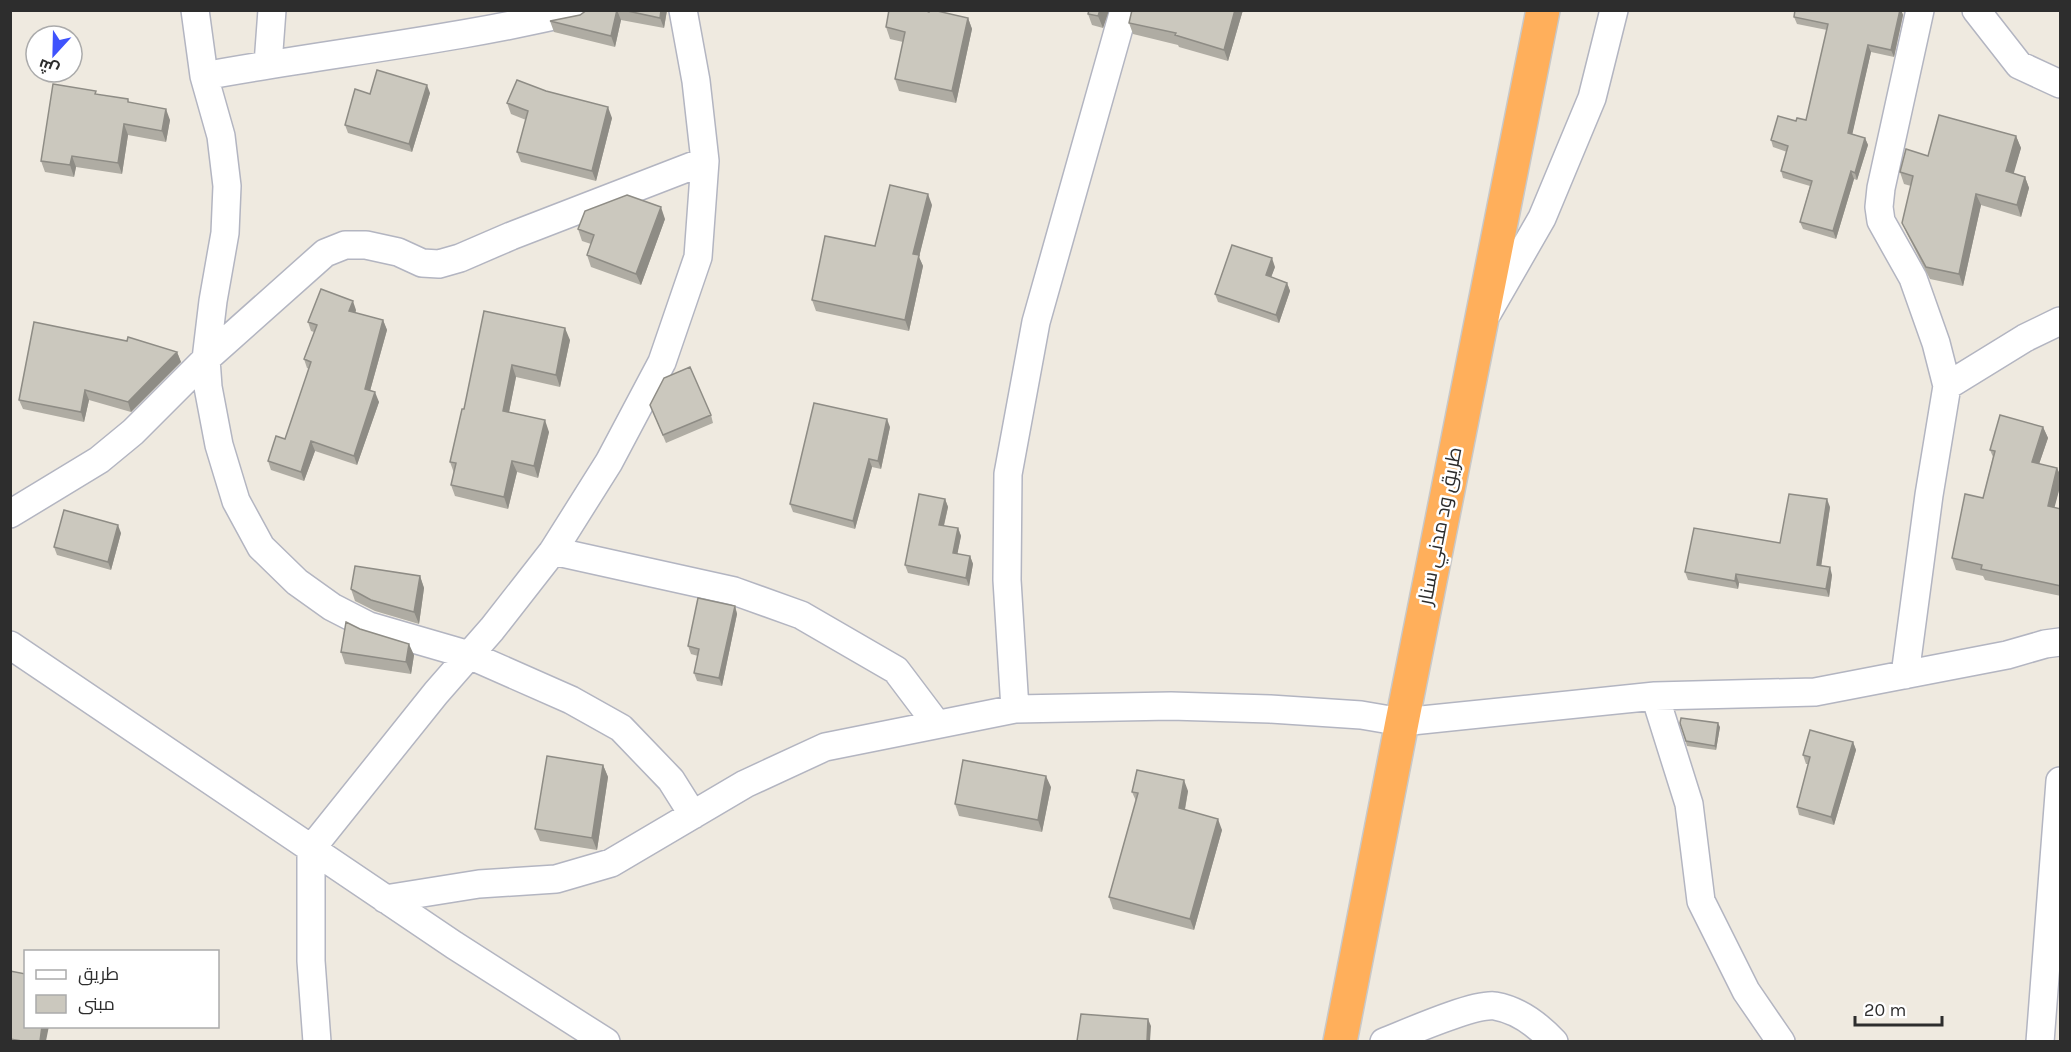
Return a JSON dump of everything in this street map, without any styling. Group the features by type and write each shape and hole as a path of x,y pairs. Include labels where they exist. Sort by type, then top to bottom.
{"highway":[{"name":"طريق ود مدني سنار","path":"1340,1041 1543,10"}],"street":[{"path":"195,10 204,76 221,136 227,186 225,233 206,359 208,387 223,456 236,501 261,547 297,582 332,607 351,617 369,626 469,655 572,700 621,728 671,780 693,816"},
{"path":"268,64 272,10"},
{"path":"204,76 448,37 526,23 580,10"},
{"path":"317,1041 311,961 311,849 553,551 609,462 662,362 698,257 705,161 696,81 683,10"},
{"path":"1015,709 1007,580 1008,474 1036,322 1124,10"},
{"path":"1479,328 1542,218 1592,98 1614,10"},
{"path":"1905,675 1929,495 1947,386 1936,343 1913,278 1881,221 1879,207 1881,188 1920,10"},
{"path":"1976,10 2019,65 2061,84"},
{"path":"10,514 99,460 133,432 206,359 325,253 345,245 366,245 398,252 422,262 439,264 460,258 705,161"},
{"path":"1947,386 2025,338 2061,321"},
{"path":"553,551 734,591 801,615 896,670 936,723"},
{"path":"385,899 479,884 556,879 611,863 745,784 825,747 1015,709 1171,706 1360,715 1402,722 1655,696 1815,692 2007,655 2045,644 2061,642"},
{"path":"10,645 454,945 606,1041"},
{"path":"1655,696 1689,804 1701,901 1746,991 1781,1041"},
{"path":"2040,1041 2057,872 2061,781"},
{"path":"1384,1041 1465,1011 1493,1006 1524,1016 1554,1041"}],"building":[{"path":"587,10 617,10 611,36 550,21 580,15"},
{"path":"623,10 661,10 660,18"},
{"path":"889,10 929,12 933,10 968,18 952,91 895,79 905,32 886,27"},
{"path":"1089,10 1100,10 1098,16 1088,14"},
{"path":"1132,10 1235,10 1224,50 1175,35 1176,33 1129,23"},
{"path":"1795,10 1900,10 1891,50 1868,45 1848,133 1865,138 1855,173 1851,171 1833,231 1800,222 1812,181 1781,171 1788,146 1771,140 1778,116 1796,121 1797,118 1806,120 1828,24 1794,17"},
{"path":"377,70 427,85 409,144 345,125 355,89 370,94"},
{"path":"517,80 546,91 608,107 592,171 517,152 528,111 507,103"},
{"path":"53,84 96,91 95,94 128,99 128,102 166,109 162,131 124,124 118,163 72,156 70,165 41,161"},
{"path":"1939,115 2016,136 2006,171 2025,177 2017,205 1976,194 1959,274 1926,267 1902,223 1913,176 1900,172 1906,149 1928,156"},
{"path":"890,185 928,194 913,254 919,255 905,320 812,300 825,236 875,246"},
{"path":"627,195 661,207 636,274 587,255 594,235 578,229 585,211"},
{"path":"1232,245 1272,258 1266,275 1287,283 1276,315 1215,294"},
{"path":"321,289 353,301 349,311 383,320 365,389 375,392 354,456 311,441 301,472 268,461 276,436 285,439 311,362 304,359 317,325 308,322"},
{"path":"484,311 565,328 556,375 512,365 503,411 545,420 534,466 512,461 504,497 451,485 456,463 450,462 462,409 464,409"},
{"path":"34,322 127,341 128,337 177,352 128,402 85,390 81,412 19,400"},
{"path":"690,367 711,415 663,435 650,405 664,378"},
{"path":"814,403 887,419 878,461 869,459 853,521 790,504"},
{"path":"2000,415 2043,427 2032,462 2057,468 2048,506 2061,509 2061,586 1981,569 1982,565 1952,558 1965,494 1983,498 1995,451 1990,450"},
{"path":"919,494 945,499 939,525 958,528 953,553 970,556 966,578 905,565"},
{"path":"1789,494 1827,499 1817,565 1830,567 1826,589 1736,574 1735,581 1685,572 1694,528 1780,543"},
{"path":"64,510 118,525 108,562 54,547"},
{"path":"355,566 420,576 414,612 371,600 351,589"},
{"path":"698,598 735,606 719,678 694,673 699,649 688,646"},
{"path":"346,622 360,629 409,644 406,662 341,652"},
{"path":"1681,718 1718,723 1715,746 1686,741 1680,723"},
{"path":"1810,730 1853,742 1831,817 1797,807 1810,757 1803,755"},
{"path":"547,756 603,765 592,838 535,829"},
{"path":"963,760 1046,776 1038,820 955,804"},
{"path":"1137,770 1184,780 1179,808 1218,819 1190,919 1109,897 1138,793 1132,792"},
{"path":"10,971 24,974 24,1028 42,1028 40,1041 10,1039"},
{"path":"1081,1014 1148,1019 1147,1041 1077,1041"}]}
